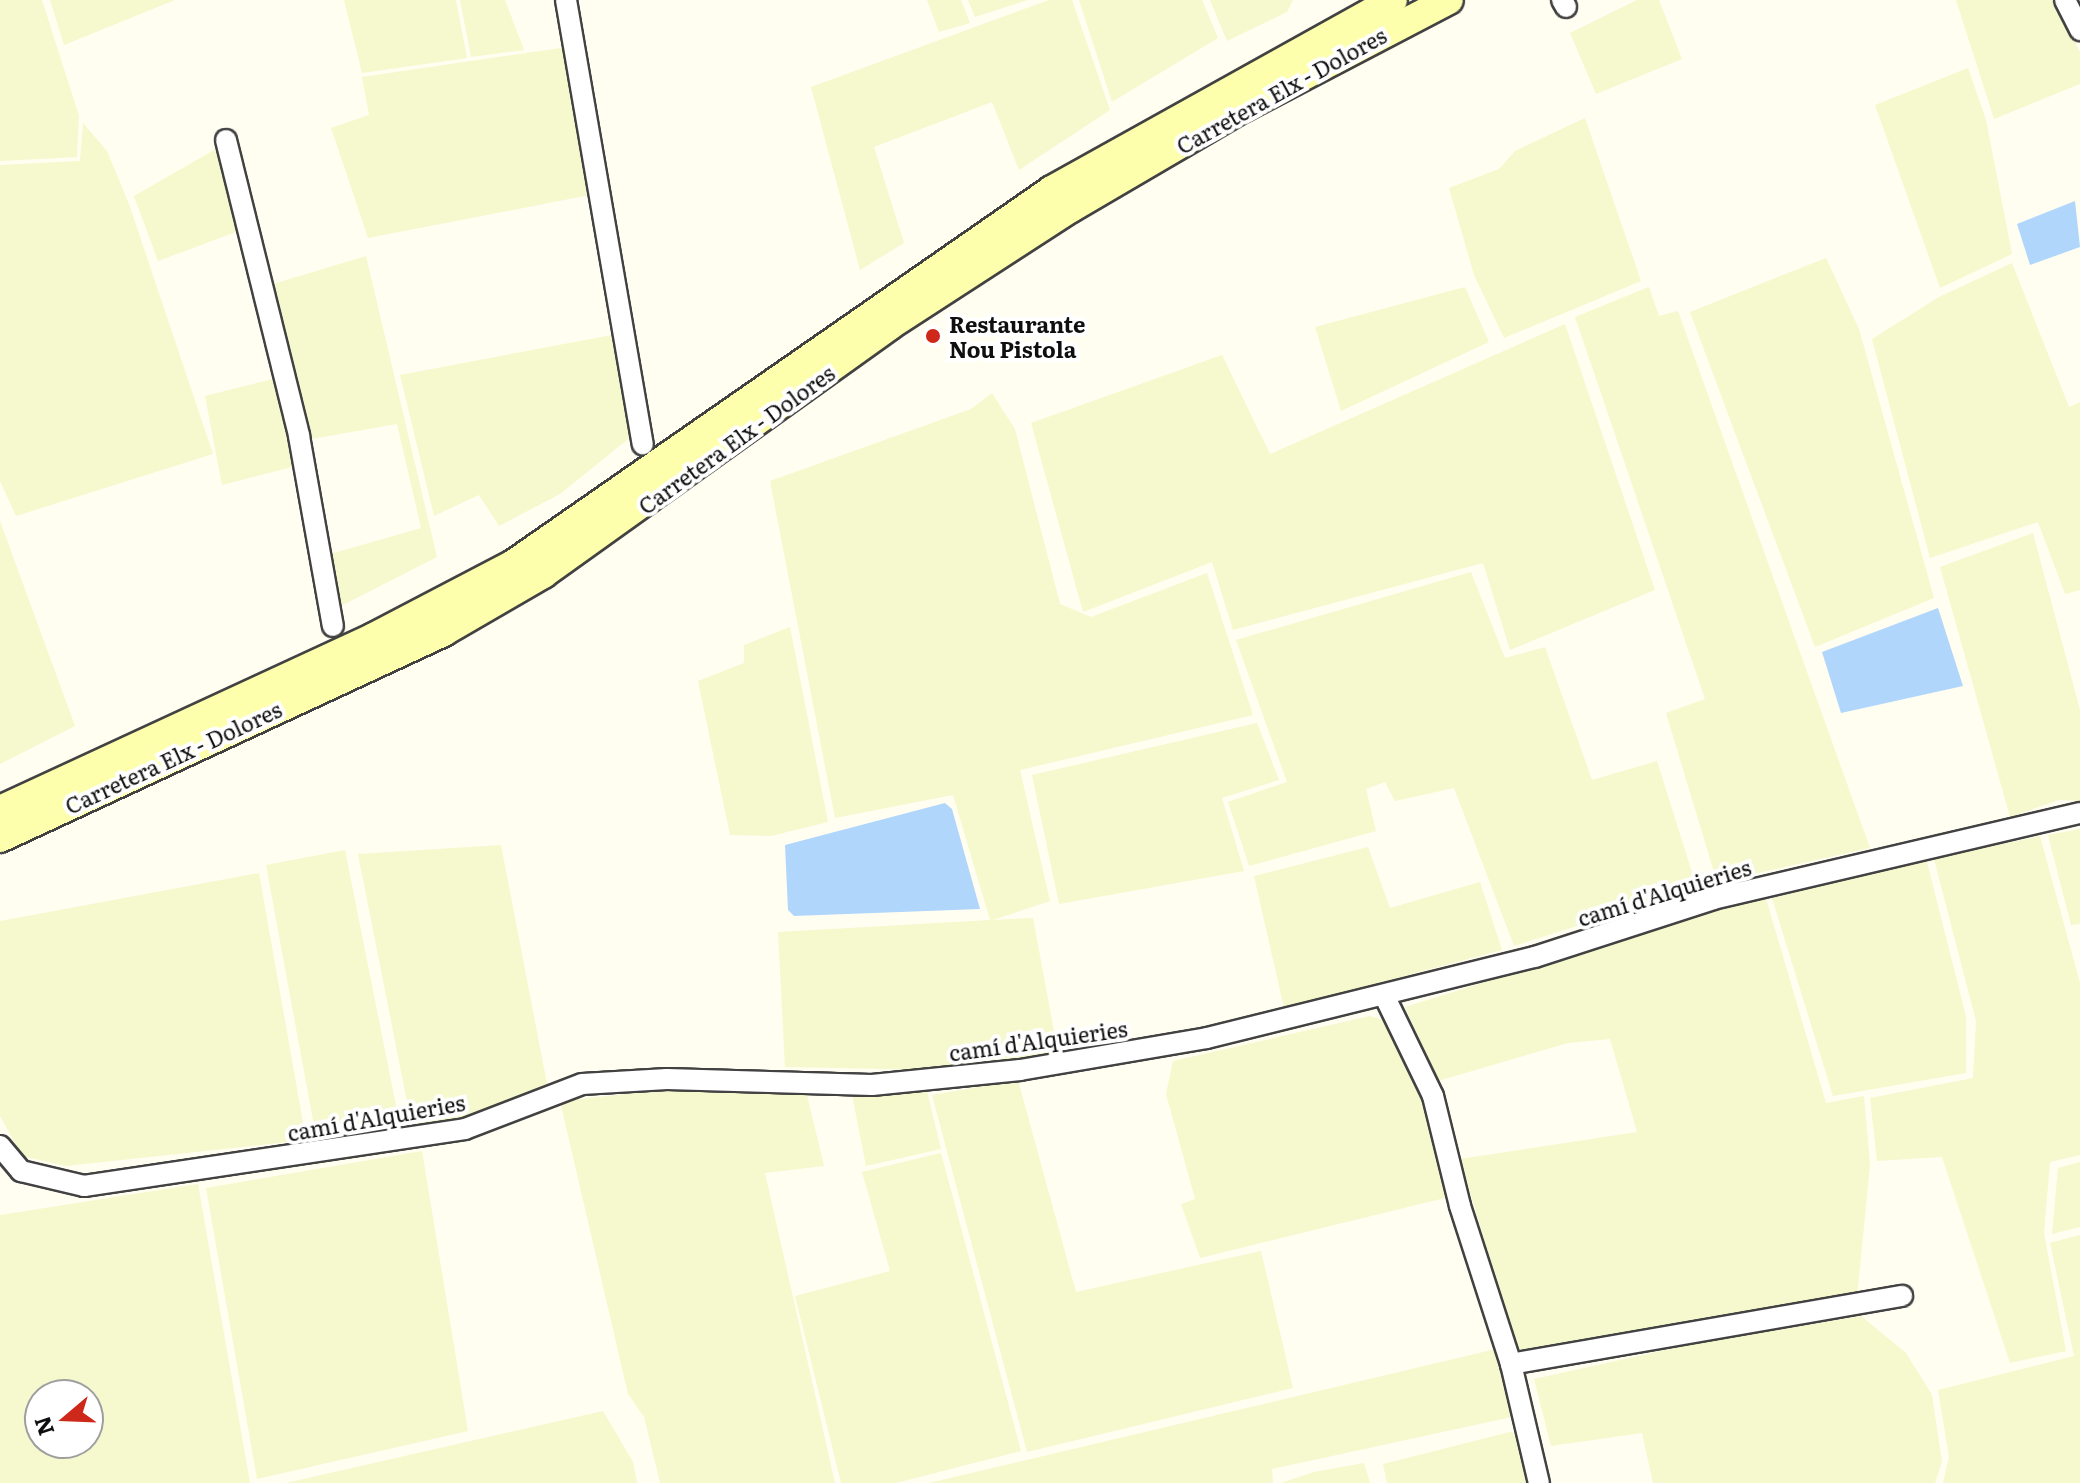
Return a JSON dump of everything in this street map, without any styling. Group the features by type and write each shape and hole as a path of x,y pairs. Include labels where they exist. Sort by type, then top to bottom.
{"main road":[{"name":"Carretera Elx - Dolores","path":"0,810 374,637 512,565 1052,190 1393,0"},
{"name":"Carretera Elx - Dolores","path":"0,838 443,632 543,574 889,326 1071,208 1244,107 1449,0"}],"street":[{"path":"566,0 643,444"},
{"path":"2065,0 2080,30"},
{"path":"226,140 299,436 333,626"},
{"name":"camí d'Alquieries","path":"0,1146 21,1171 84,1186 465,1129 582,1084 667,1079 872,1085 1020,1070 1207,1038 1535,957 1713,899 2080,813"},
{"path":"1384,995 1422,1064 1511,1364 1539,1483"},
{"path":"1511,1364 1902,1296"}],"green space":[{"path":"0,0 42,0 79,116 77,157 0,161"},
{"path":"50,0 175,0 64,45"},
{"path":"344,0 456,0 467,58 362,73"},
{"path":"460,0 505,0 524,50 471,57"},
{"path":"927,0 961,0 970,23 939,32"},
{"path":"968,0 1028,0 975,17"},
{"path":"1049,0 1072,0 1110,110 1019,170 992,102 874,147 904,243 860,270 811,87"},
{"path":"1079,0 1202,0 1218,38 1112,102"},
{"path":"1210,0 1293,0 1287,12 1227,41"},
{"path":"1637,0 1659,0 1682,59 1596,94 1570,33"},
{"path":"1956,0 2054,0 2080,52 2080,84 1994,119"},
{"path":"567,47 590,195 368,238 331,128 369,115 362,77"},
{"path":"1968,68 1986,120 2012,254 1940,288 1875,105"},
{"path":"1585,118 1641,281 1504,338 1474,275 1449,188 1499,169 1515,151"},
{"path":"83,123 107,151 129,204 213,454 16,516 0,481 0,165 80,161"},
{"path":"221,146 244,229 158,261 134,196"},
{"path":"366,256 437,557 335,609 327,555 421,528 397,424 306,440 273,284"},
{"path":"1826,258 1859,329 1934,598 1815,647 1690,312"},
{"path":"2012,263 2069,407 2080,402 2080,590 2065,594 2038,522 1930,558 1872,339 1939,297"},
{"path":"1465,287 1489,342 1341,411 1315,327"},
{"path":"1649,287 1659,316 1678,311 1870,848 1717,882 1666,713 1705,699 1575,317"},
{"path":"1565,324 1655,590 1510,650 1483,563 1233,630 1212,562 1083,612 1031,423 1222,355 1270,454"},
{"path":"612,335 632,436 560,494 499,526 479,495 434,516 400,375"},
{"path":"281,377 296,466 222,485 205,396"},
{"path":"992,393 1015,429 1060,604 1091,617 1207,573 1253,715 1020,770 1050,901 993,920 1033,918 1058,1053 941,1070 785,1067 778,932 990,920 953,795 835,818 770,481 971,409"},
{"path":"0,521 75,726 0,764"},
{"path":"2033,533 2080,710 2080,801 2059,800 2010,817 1940,567"},
{"path":"1471,572 1505,658 1545,647 1592,780 1657,761 1697,888 1514,946 1454,788 1395,801 1385,782 1366,789 1376,831 1249,866 1228,802 1287,782 1236,640"},
{"path":"790,627 828,822 771,836 730,835 698,681 744,663 744,645"},
{"path":"1257,723 1279,780 1222,798 1244,871 1059,904 1032,775"},
{"path":"2080,829 2080,924 2071,925 2048,835"},
{"path":"2040,836 2080,983 2080,1155 2050,1162 2044,1233 2066,1351 2010,1363 1942,1157 1877,1161 1870,1098 1973,1078 1976,1021 1934,859"},
{"path":"501,845 547,1084 466,1119 412,1127 358,854"},
{"path":"1368,847 1390,908 1480,882 1502,950 1284,1008 1254,876"},
{"path":"345,850 400,1126 317,1142 266,865"},
{"path":"1926,858 1966,1017 1966,1073 1833,1096 1772,898"},
{"path":"259,873 306,1140 66,1166 22,1156 0,1116 0,921"},
{"path":"1765,895 1826,1103 1864,1096 1870,1164 1857,1298 1518,1353 1460,1159 1637,1132 1610,1039 1568,1043 1438,1081 1405,1007"},
{"path":"1370,1016 1383,1020 1410,1060 1449,1197 1200,1258 1181,1204 1195,1199 1166,1094 1173,1061"},
{"path":"1018,1080 1076,1292 1261,1251 1293,1388 1027,1452 932,1095"},
{"path":"654,1091 806,1091 824,1166 765,1173 835,1483 660,1483 644,1417 628,1394 560,1101"},
{"path":"927,1091 941,1149 866,1166 852,1095"},
{"path":"422,1151 468,1431 257,1479 206,1188"},
{"path":"941,1153 1021,1451 896,1483 841,1483 795,1296 890,1271 862,1172"},
{"path":"2080,1162 2080,1227 2052,1234 2058,1168"},
{"path":"198,1184 250,1483 0,1483 0,1215"},
{"path":"2080,1235 2080,1483 1943,1483 1949,1457 1938,1390 2074,1356 2050,1243"},
{"path":"1861,1316 1906,1353 1932,1395 1942,1462 1935,1483 1653,1483 1642,1433 1551,1446 1534,1379 1688,1345"},
{"path":"1496,1349 1512,1417 1272,1469 1273,1483 929,1483"},
{"path":"603,1411 633,1462 637,1483 286,1483"},
{"path":"1510,1432 1519,1434 1532,1483 1387,1483 1383,1464"},
{"path":"1364,1463 1370,1483 1281,1483 1314,1472"}],"water":[{"path":"2075,201 2080,247 2030,265 2017,224"},
{"path":"1938,608 1963,686 1841,713 1822,652"},
{"path":"945,803 952,809 980,909 794,916 788,910 785,845"}],"place":[{"name":"Restaurante Nou Pistola","path":"933,336"}]}
